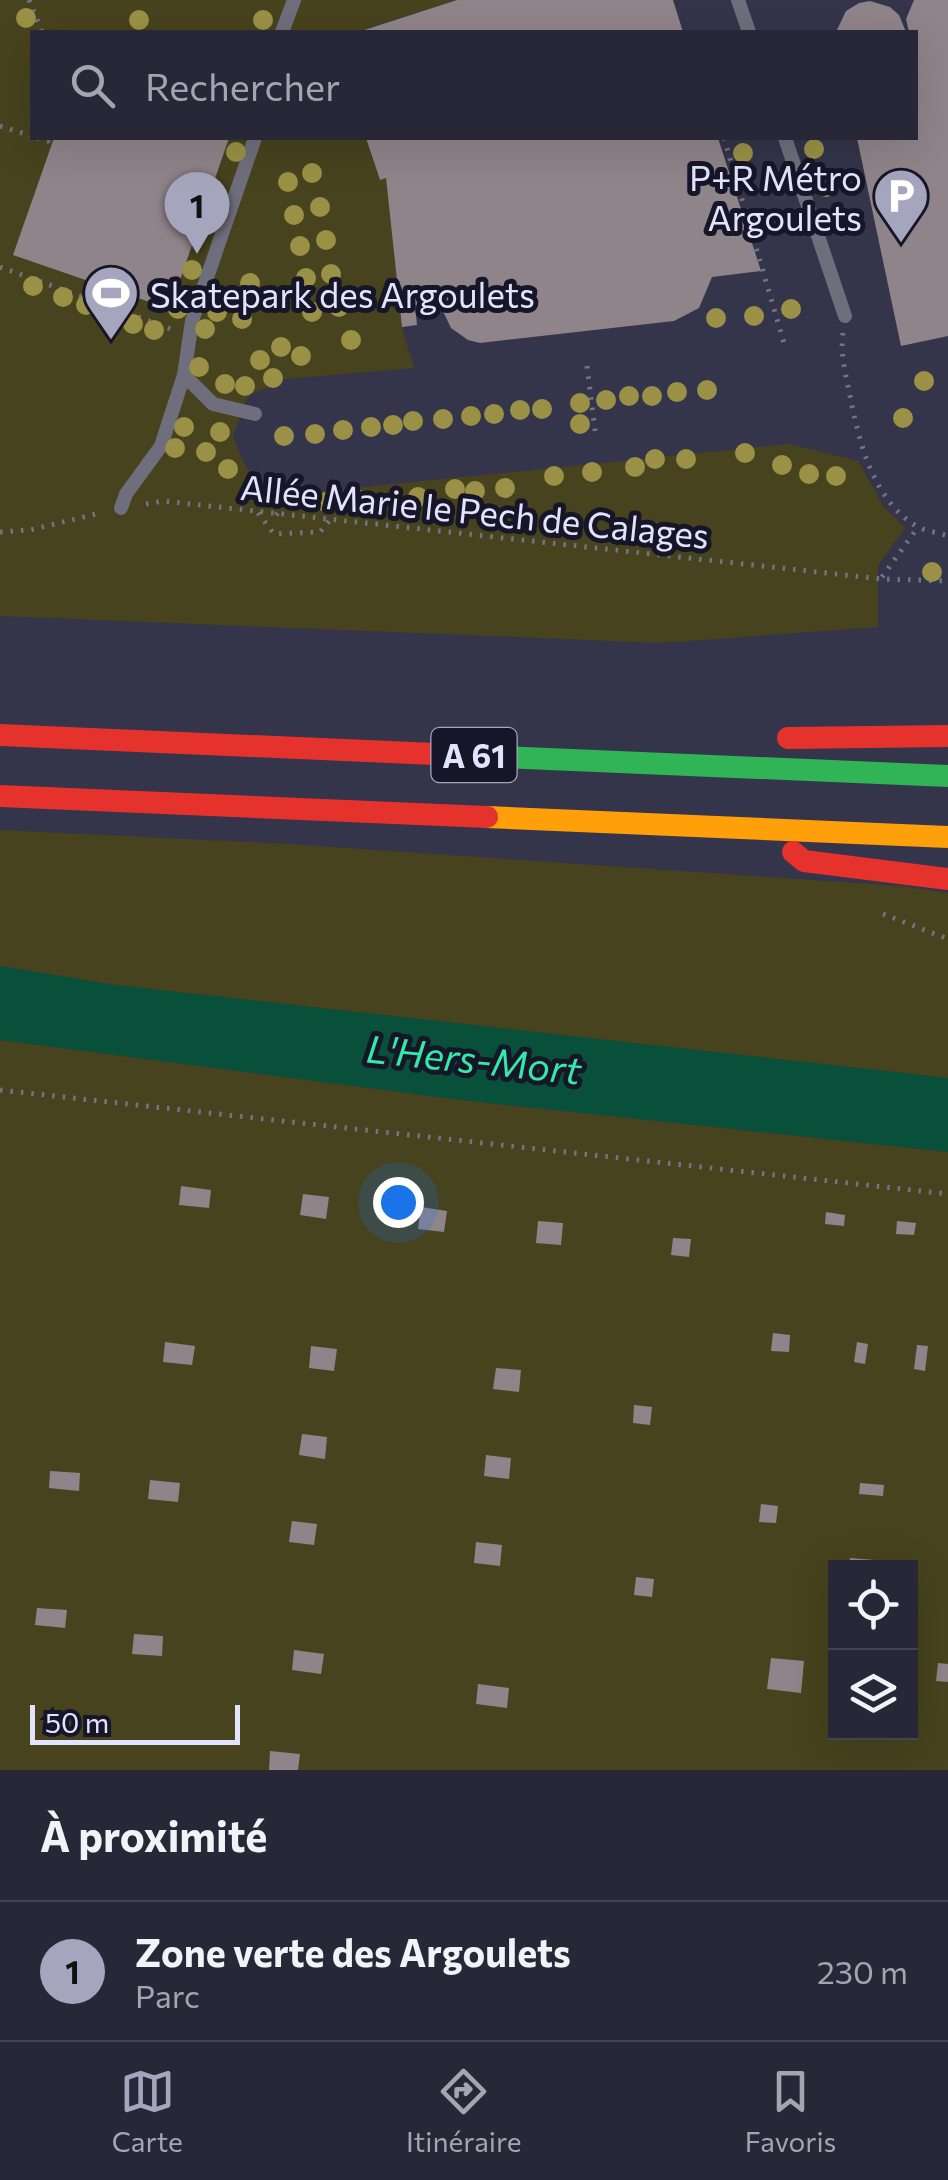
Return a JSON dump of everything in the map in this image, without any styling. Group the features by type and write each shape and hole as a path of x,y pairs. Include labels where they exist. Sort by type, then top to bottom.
{"highway":[{"name":"A 61","path":"0,735 948,776"},
{"path":"354,750 570,736"},
{"path":"773,737 948,736"},
{"name":"A 61","path":"0,796 948,836"},
{"path":"767,828 804,861 948,879"}],"lane":[{"path":"283,30 294,0"},
{"path":"738,0 748,30"},
{"path":"122,508 126,494 161,446 184,375 188,338 254,140"},
{"path":"786,140 845,316"},
{"path":"184,375 212,404 255,414"}],"path":[{"path":"29,0 41,30"},
{"path":"0,126 30,136"},
{"path":"725,140 784,343"},
{"path":"0,267 158,322 188,338"},
{"path":"845,316 841,345 860,442 872,474 918,527 948,536"},
{"path":"588,366 596,438"},
{"path":"276,514 300,490 301,474"},
{"name":"Allée Marie le Pech de Calages","path":"0,532 30,530 163,501 882,579 948,582"},
{"path":"258,512 274,534 320,532 329,520"},
{"path":"882,579 918,527"},
{"path":"884,914 948,939"},
{"path":"0,1090 948,1194"}],"shaded area":[{"path":"0,0 457,0 361,30 30,30 30,140 367,140 379,179 386,178 402,327 414,368 285,379 248,396 233,435 244,463 256,478 304,493 790,444 858,461 884,507 905,528 878,566 878,627 661,643 0,616"},
{"path":"0,830 290,844 900,886 948,893 948,1078 115,985 0,966"},
{"path":"0,1040 462,1100 948,1152 948,1770 0,1770"}],"water":[{"name":"L'Hers-Mort","path":"0,966 115,985 948,1078 948,1152 462,1100 0,1040"}],"building":[{"path":"457,0 673,0 682,30 364,30"},
{"name":"P+R Métro Argoulets","path":"914,0 948,0 948,336 901,346 857,140 918,140 918,30 909,30 906,19"},
{"path":"870,1 890,7 899,15 905,30 837,30 846,11"},
{"path":"53,140 228,140 170,309 13,255"},
{"path":"367,140 719,140 761,271 712,277 699,308 674,321 480,343 451,328 439,303 415,305 417,325 402,327 386,178 380,180"},
{"path":"181,1186 211,1190 209,1208 179,1205"},
{"path":"303,1194 329,1197 326,1219 300,1215"},
{"path":"421,1207 447,1211 444,1232 418,1229"},
{"path":"826,1212 845,1215 844,1226 825,1224"},
{"path":"538,1221 563,1223 561,1245 536,1243"},
{"path":"897,1221 916,1223 914,1235 896,1234"},
{"path":"673,1238 691,1239 689,1257 671,1255"},
{"path":"773,1333 790,1335 789,1352 771,1351"},
{"path":"165,1342 195,1346 192,1365 163,1362"},
{"path":"857,1342 868,1344 865,1364 854,1362"},
{"path":"917,1345 928,1346 925,1371 914,1369"},
{"path":"311,1346 337,1349 334,1371 309,1368"},
{"path":"496,1368 521,1370 519,1392 493,1389"},
{"path":"634,1405 652,1407 650,1425 633,1423"},
{"path":"302,1434 327,1437 325,1459 299,1455"},
{"path":"486,1455 511,1458 509,1479 484,1476"},
{"path":"50,1471 80,1473 79,1491 49,1488"},
{"path":"150,1480 180,1483 178,1502 148,1499"},
{"path":"860,1483 884,1485 883,1496 859,1494"},
{"path":"761,1504 778,1506 776,1523 759,1522"},
{"path":"292,1521 317,1524 314,1545 289,1542"},
{"path":"476,1542 502,1545 500,1566 474,1563"},
{"path":"636,1577 654,1579 652,1597 634,1595"},
{"path":"37,1608 67,1610 65,1628 35,1625"},
{"path":"134,1634 163,1636 162,1656 132,1654"},
{"path":"294,1650 324,1654 321,1674 292,1670"},
{"path":"771,1658 804,1661 801,1693 767,1689"},
{"path":"938,1663 948,1664 948,1682 936,1681"},
{"path":"478,1684 509,1688 507,1708 476,1704"},
{"path":"270,1751 300,1754 298,1770 269,1770"}],"traffic: fast":[{"path":"503,757 948,776"}],"traffic: slow":[{"path":"487,817 948,837"}],"traffic: jam":[{"path":"0,735 503,757"},
{"path":"788,738 948,736"},
{"path":"0,796 487,817"},
{"path":"793,852 804,861 948,879"}],"place":[{"name":"P+R Métro Argoulets","path":"901,245"},
{"name":"Zone verte des Argoulets","path":"197,254"},
{"name":"Skatepark des Argoulets","path":"111,342"}]}
